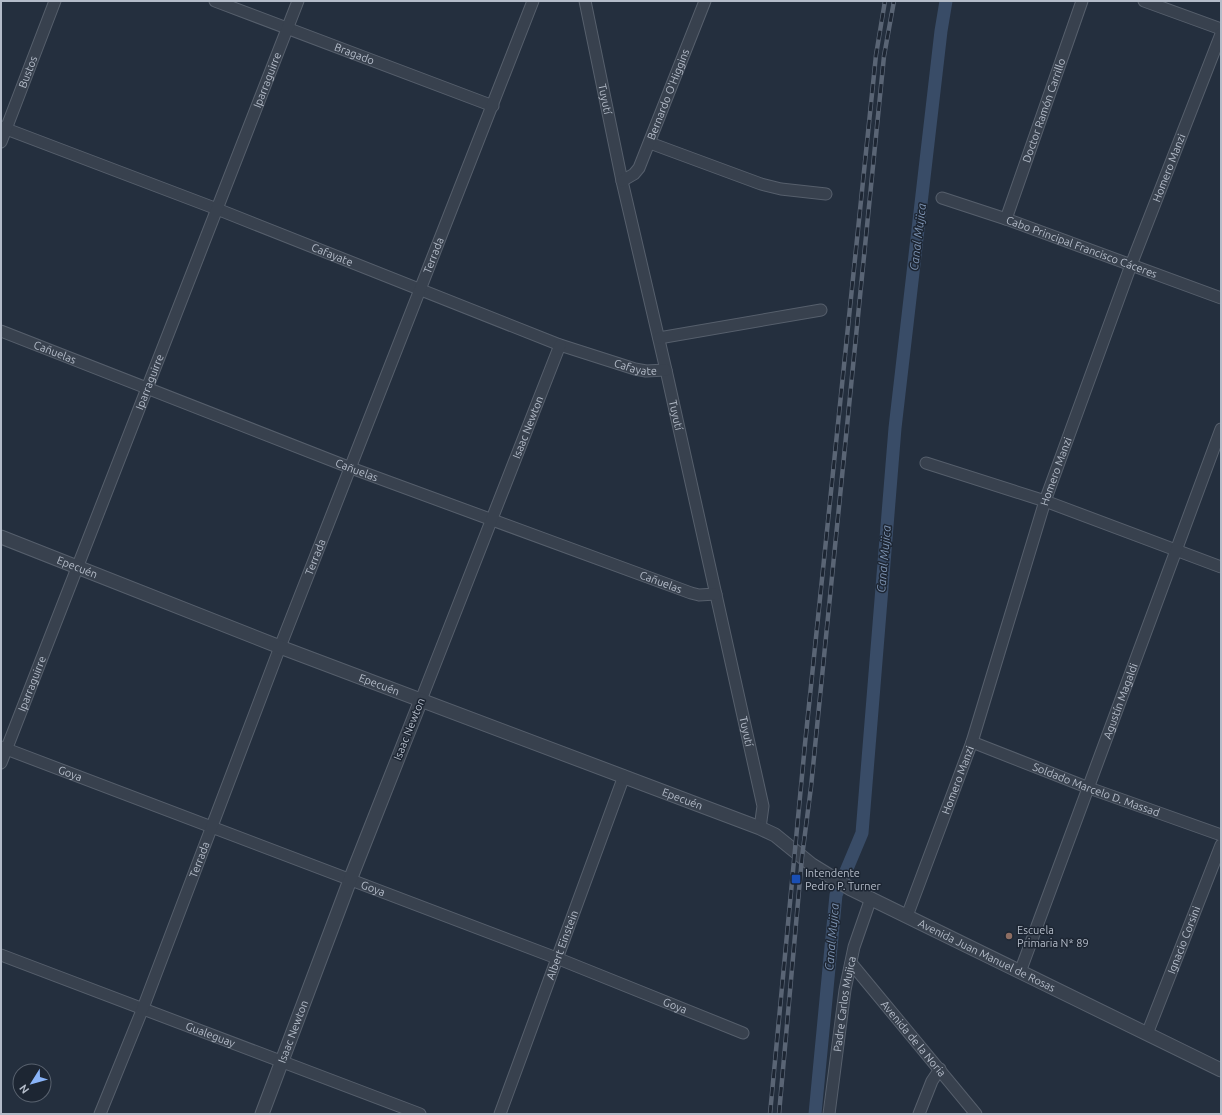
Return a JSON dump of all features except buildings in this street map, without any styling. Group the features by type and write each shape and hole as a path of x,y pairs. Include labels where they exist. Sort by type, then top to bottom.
{"street":[{"name":"Bustos","path":"1,142 4,128 55,1"},
{"name":"Bragado","path":"215,1 493,106"},
{"name":"Iparraguirre","path":"1,763 4,748 77,568 298,1"},
{"name":"Terrada","path":"100,1114 280,647 422,289 533,1"},
{"name":"Tuyutí","path":"585,1 622,181 659,338 763,806 760,828"},
{"name":"Bernardo O'Higgins","path":"622,181 634,174 639,168 705,1"},
{"name":"Doctor Ramón Carrillo","path":"1006,219 1082,1"},
{"path":"1144,1 1221,29"},
{"name":"Homero Manzi","path":"907,916 972,742 1044,501 1131,265 1221,34"},
{"name":"Cafayate","path":"4,128 422,289 560,345 635,369 646,371 666,370"},
{"path":"650,143 761,184 780,189 826,194"},
{"name":"Cabo Principal Francisco Cáceres","path":"942,198 1006,219 1221,298"},
{"path":"659,338 821,310"},
{"name":"Cañuelas","path":"1,331 147,386 351,468 491,520 691,593 699,595 716,594"},
{"name":"Isaac Newton","path":"262,1114 350,880 560,345"},
{"name":"Agustín Magaldi","path":"1020,972 1221,429"},
{"path":"926,463 1044,501 1221,567"},
{"name":"Epecuén","path":"1,537 280,647 760,828"},
{"name":"Soldado Marcelo D. Massad","path":"972,742 1089,788 1221,835"},
{"name":"Goya","path":"4,748 559,959 743,1032"},
{"name":"Albert Einstein","path":"500,1114 559,959 624,776"},
{"name":"Avenida Juan Manuel de Rosas","path":"760,828 783,841 812,865 851,889 1221,1070"},
{"name":"Ignacio Corsini","path":"1147,1034 1221,845"},
{"name":"Padre Carlos Mujica","path":"829,1114 845,990 857,933 871,898"},
{"name":"Gualeguay","path":"1,955 420,1114"},
{"name":"Avenida de la Noria","path":"851,963 976,1114"},
{"path":"920,1114 932,1080 940,1069"}],"waterway":[{"name":"Canal Mujica","path":"815,1114 836,895 862,833 895,428 941,31 946,1"}],"railway":[{"path":"770,1114 805,744 876,55 885,1"},
{"path":"779,1114 802,857 811,787 884,56 894,1"}],"place":[{"name":"Intendente Pedro P. Turner","path":"796,879"},
{"name":"Escuela Primaria N* 89","path":"1009,936"}]}
